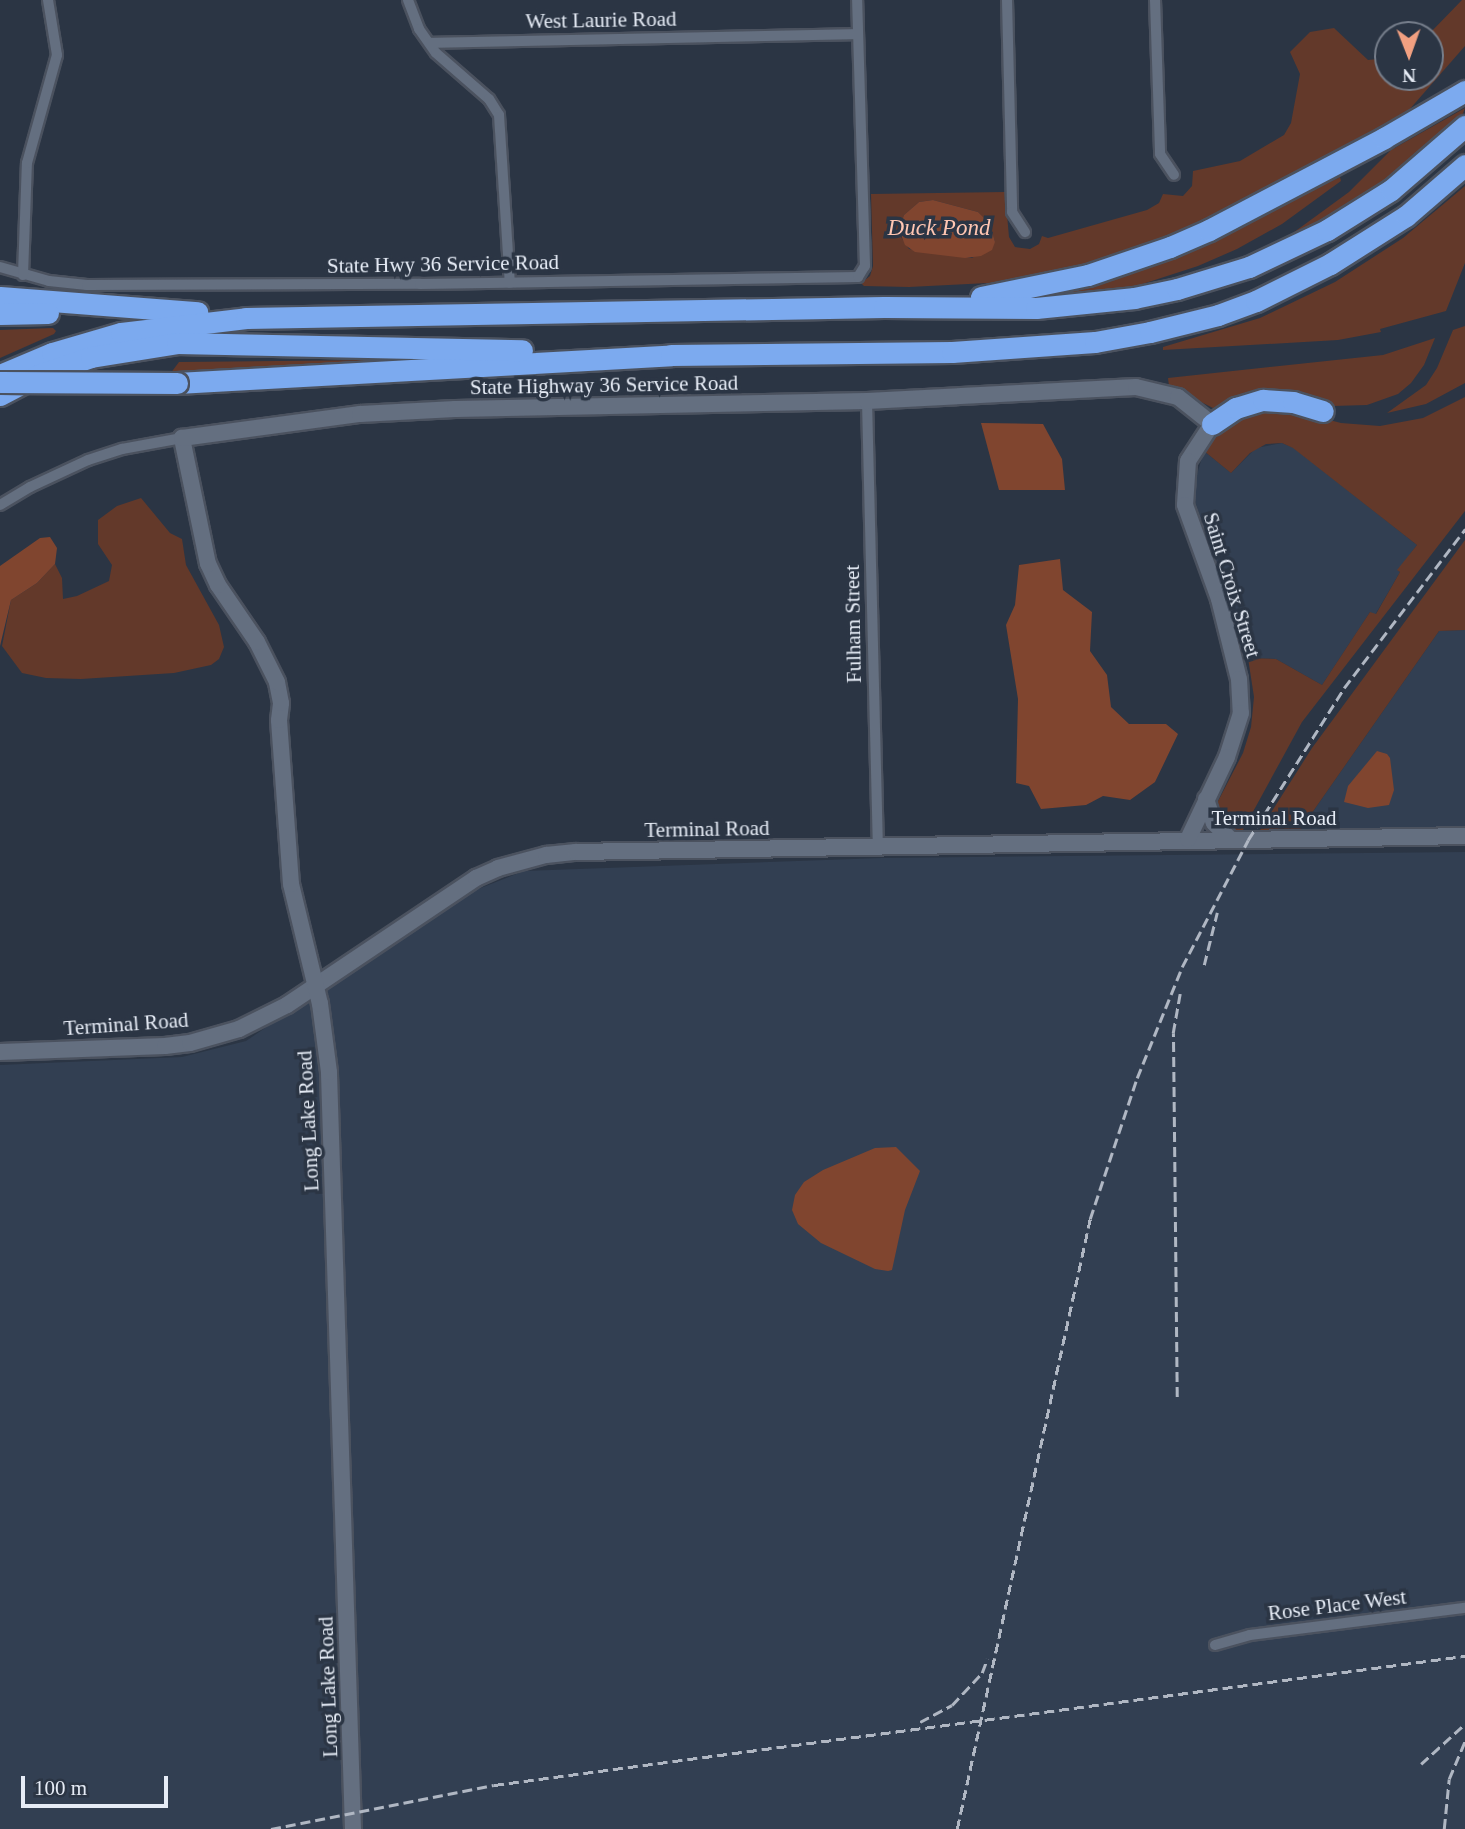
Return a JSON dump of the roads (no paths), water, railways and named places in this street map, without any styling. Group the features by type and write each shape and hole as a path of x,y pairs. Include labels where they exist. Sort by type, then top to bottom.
{"highway":[{"path":"884,307 1004,294 1109,269 1209,230 1332,166 1465,91"},
{"path":"0,297 162,311 276,316 884,307 1035,308 1098,303 1166,291 1218,277 1289,250 1355,214 1425,163 1465,126"},
{"path":"0,382 177,383 671,355 952,352 1095,342 1186,324 1256,301 1350,253 1406,216 1465,165"},
{"path":"0,314 162,311"},
{"path":"0,375 52,352 121,333 276,316"},
{"path":"0,395 38,375 91,357 177,343 401,345 671,355"},
{"path":"1212,424 1236,408 1263,400 1293,402 1323,411"}],"street":[{"path":"23,275 27,163 57,61 56,39 48,0"},
{"path":"408,0 419,29 443,62 488,99 499,115 510,283"},
{"path":"857,0 858,34"},
{"path":"1007,0 1012,212 1025,232"},
{"path":"1155,0 1160,154 1174,175"},
{"name":"State Hwy 36 Service Road","path":"0,267 23,275 87,285 851,279 862,273 865,266 858,34"},
{"name":"West Laurie Road","path":"430,43 858,34"},
{"name":"State Highway 36 Service Road","path":"0,505 47,478 122,449 182,438 360,414 455,409 867,401 1149,388 1191,404 1212,424"},
{"name":"Fulham Street","path":"867,401 878,846"},
{"name":"Saint Croix Street","path":"1188,839 1227,757 1241,713 1239,679 1219,599 1185,505 1188,461 1198,441 1212,424"},
{"name":"Long Lake Road","path":"182,438 208,564 218,585 257,642 277,682 281,703 279,720 291,884 316,984 329,1072 353,1829"},
{"path":"1206,799 1214,823 1230,839"},
{"name":"Terminal Road","path":"0,1052 190,1043 263,1018 452,892 498,868 523,860 576,852 1465,836"},
{"name":"Rose Place West","path":"1216,1645 1250,1634 1465,1608"}],"water":[{"name":"Duck Pond","path":"933,200 978,212 990,224 995,242 992,250 981,256 965,258 915,252 905,245 899,230 904,215 919,202"},
{"path":"981,423 1043,424 1062,459 1065,490 999,490"},
{"path":"50,537 57,548 55,564 37,583 11,600 0,646 0,566 40,538"},
{"path":"1060,559 1063,590 1092,612 1090,651 1107,675 1111,707 1129,724 1166,724 1178,734 1155,782 1130,800 1103,796 1086,805 1041,809 1029,786 1016,783 1018,699 1006,625 1015,605 1019,565"},
{"path":"1377,751 1390,758 1394,790 1389,805 1368,808 1344,802 1348,786"},
{"path":"896,1147 920,1171 905,1210 892,1270 875,1269 821,1243 798,1224 792,1210 795,1195 804,1182 823,1170 875,1148"}],"railway":[{"path":"957,1829 1090,1219 1137,1078 1182,967 1248,840 1344,688 1465,529"},
{"path":"1204,965 1217,913"},
{"path":"1177,1397 1173,1033 1180,994"},
{"path":"271,1829 494,1785 1465,1656"},
{"path":"920,1722 952,1705 982,1673 987,1659"},
{"path":"1421,1764 1465,1724"},
{"path":"1444,1829 1449,1779 1465,1741"}]}
